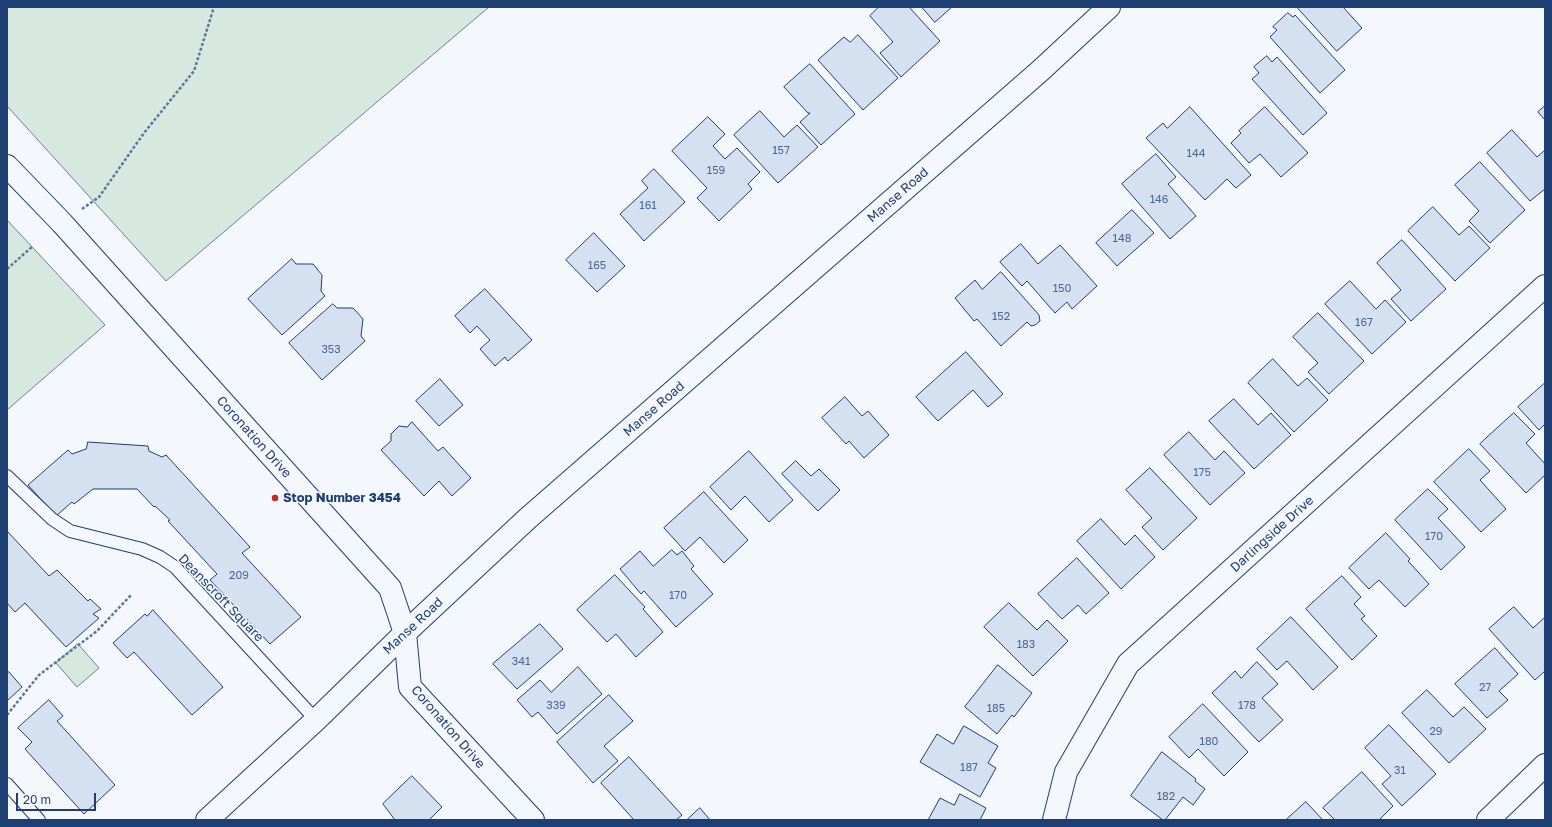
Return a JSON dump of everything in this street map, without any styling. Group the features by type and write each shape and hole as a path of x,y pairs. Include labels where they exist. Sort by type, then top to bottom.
{"street":[{"name":"Manse Road","path":"207,820 316,720 405,633 527,520 1028,81 1109,7"},
{"name":"Coronation Drive","path":"7,166 62,223 390,588 405,633 410,687 533,820"},
{"name":"Darlingside Drive","path":"1054,820 1066,772 1128,664 1545,286"},
{"path":"1488,820 1545,765"}],"lane":[{"name":"Deanscroft Square","path":"7,476 52,519 70,531 142,549 160,557 175,567 316,720"},
{"path":"7,784 38,820"}],"path":[{"path":"62,223 99,197 144,133 194,71 214,7"},
{"path":"7,269 33,246"},
{"path":"7,715 39,675 97,631 132,594"}],"shaded area":[{"path":"7,7 489,7 166,281 7,106"},
{"path":"7,220 105,325 7,410"},
{"path":"78,644 99,668 77,687 56,663"}],"building":[{"path":"879,7 909,7 940,41 901,77 880,53 893,42 870,16"},
{"path":"922,7 952,7 935,22"},
{"path":"1297,7 1343,7 1362,28 1337,51"},
{"path":"1288,13 1293,17 1295,15 1345,70 1320,93 1270,37 1277,30 1273,27"},
{"path":"858,35 898,78 863,110 818,60 844,37 850,42"},
{"path":"1267,56 1272,62 1277,57 1327,113 1303,135 1252,79 1259,73 1254,67"},
{"path":"810,64 855,114 821,145 800,122 810,113 808,113 784,87"},
{"path":"1545,106 1545,120 1538,112"},
{"path":"1190,107 1251,175 1236,188 1227,179 1205,200 1146,138 1163,123 1167,128"},
{"path":"1265,107 1308,153 1281,177 1260,154 1249,163 1231,143 1241,133 1239,131"},
{"path":"760,111 784,137 797,125 818,147 778,183 734,135"},
{"path":"708,117 725,134 713,146 725,159 737,148 760,172 748,184 752,189 719,221 697,198 707,188 672,151"},
{"path":"1512,130 1537,157 1545,150 1545,189 1530,201 1487,153"},
{"path":"1156,154 1176,177 1168,184 1196,216 1170,239 1122,184"},
{"path":"1480,162 1525,210 1490,243 1469,221 1479,211 1455,185"},
{"path":"654,169 685,202 644,241 620,214 648,188 642,181"},
{"path":"1433,207 1459,235 1469,226 1490,248 1455,281 1408,231"},
{"path":"1132,210 1154,233 1117,266 1096,243"},
{"path":"594,233 625,266 597,292 566,260"},
{"path":"1402,240 1446,289 1411,321 1391,299 1401,290 1377,263"},
{"path":"1021,244 1038,264 1060,245 1097,286 1072,309 1067,302 1055,313 1027,281 1022,286 1000,262"},
{"path":"292,259 296,264 313,264 322,275 321,291 325,296 282,335 248,299"},
{"path":"1001,272 1039,315 1040,321 1031,326 1027,322 1001,346 977,319 974,321 955,298 975,280 982,289"},
{"path":"1350,281 1376,309 1385,300 1406,322 1372,354 1325,304"},
{"path":"485,289 532,340 508,361 505,357 495,366 480,349 490,340 477,326 470,333 455,316"},
{"path":"333,304 337,308 353,308 363,319 361,336 365,341 322,380 289,343"},
{"path":"1318,313 1364,361 1329,394 1308,372 1318,363 1293,337"},
{"path":"966,352 1003,394 988,407 973,390 938,421 916,397"},
{"path":"1273,359 1298,386 1307,378 1328,400 1294,432 1248,383"},
{"path":"440,379 463,405 439,426 416,401"},
{"path":"1545,383 1545,424 1539,430 1518,407"},
{"path":"845,397 862,416 868,411 889,435 864,458 849,441 846,444 822,418"},
{"path":"1234,399 1258,425 1271,413 1291,435 1254,469 1209,421"},
{"path":"1514,413 1535,434 1526,443 1545,464 1545,475 1526,493 1480,444"},
{"path":"412,422 438,451 443,447 471,478 452,496 439,481 424,496 381,450 391,441 391,434 399,426 407,427"},
{"path":"1189,432 1215,460 1224,451 1245,473 1210,505 1164,455"},
{"path":"88,442 148,446 149,451 162,457 166,455 250,547 242,553 301,617 270,644 210,580 217,574 168,521 170,520 155,506 154,507 137,489 93,489 74,504 72,502 56,516 28,485 68,450 72,454 86,449"},
{"path":"1469,449 1490,471 1480,480 1506,509 1481,532 1434,482"},
{"path":"749,451 793,500 769,522 745,496 731,510 710,487"},
{"path":"796,461 811,476 819,469 840,490 818,511 782,474"},
{"path":"1150,468 1197,518 1163,550 1142,527 1152,518 1126,490"},
{"path":"1428,489 1448,509 1438,518 1465,547 1441,570 1395,520"},
{"path":"704,492 748,540 724,563 700,537 685,551 664,528"},
{"path":"1101,519 1125,545 1135,535 1155,557 1121,589 1077,541"},
{"path":"7,531 49,576 57,570 88,601 90,599 101,609 93,614 99,618 66,647 25,603 15,612 7,603"},
{"path":"1386,533 1410,559 1408,561 1429,584 1405,607 1379,580 1369,589 1349,568"},
{"path":"672,550 677,555 682,551 694,566 691,569 713,594 676,627 644,591 641,594 620,569 640,551 653,566"},
{"path":"1077,558 1109,593 1086,614 1078,605 1062,619 1038,594"},
{"path":"615,575 645,607 643,609 663,632 636,657 616,634 607,642 577,610"},
{"path":"1342,576 1361,597 1354,604 1365,616 1361,619 1377,636 1352,660 1306,609"},
{"path":"1009,603 1037,630 1047,620 1068,641 1033,676 984,627"},
{"path":"1514,607 1533,628 1545,617 1545,671 1535,680 1489,629"},
{"path":"153,610 223,687 192,715 134,652 127,658 113,643 145,614 147,616"},
{"path":"1291,617 1338,667 1313,690 1287,661 1277,670 1257,649"},
{"path":"540,624 563,649 517,689 493,664"},
{"path":"1495,648 1518,674 1499,691 1508,700 1487,718 1455,684"},
{"path":"1257,662 1278,684 1262,698 1283,720 1259,742 1212,693 1235,671 1241,678"},
{"path":"998,665 1032,693 1014,717 1012,715 997,734 965,707"},
{"path":"578,667 602,694 557,734 538,712 532,717 517,700 540,680 551,692"},
{"path":"9,672 22,687 7,701 7,673"},
{"path":"1427,690 1453,717 1464,707 1486,729 1449,763 1402,713"},
{"path":"609,695 633,721 604,746 618,761 593,783 557,742"},
{"path":"49,700 63,716 57,721 115,785 84,814 25,749 32,742 18,728"},
{"path":"1203,704 1248,752 1224,776 1198,749 1189,758 1169,737"},
{"path":"1389,725 1436,774 1402,806 1382,784 1391,776 1365,748"},
{"path":"964,726 998,746 988,763 996,768 980,797 920,762 937,734 953,744"},
{"path":"1162,752 1196,779 1195,781 1205,789 1193,805 1183,797 1165,820 1131,796"},
{"path":"629,757 682,815 676,820 634,820 601,783"},
{"path":"1362,772 1393,806 1379,820 1335,820 1323,808"},
{"path":"412,776 442,807 429,820 395,820 383,804"},
{"path":"960,794 986,808 980,820 928,820 940,798 954,805"},
{"path":"1306,802 1323,820 1286,820"},
{"path":"700,808 710,820 687,820"}],"place":[{"name":"Stop Number 3454","path":"275,498"}]}
